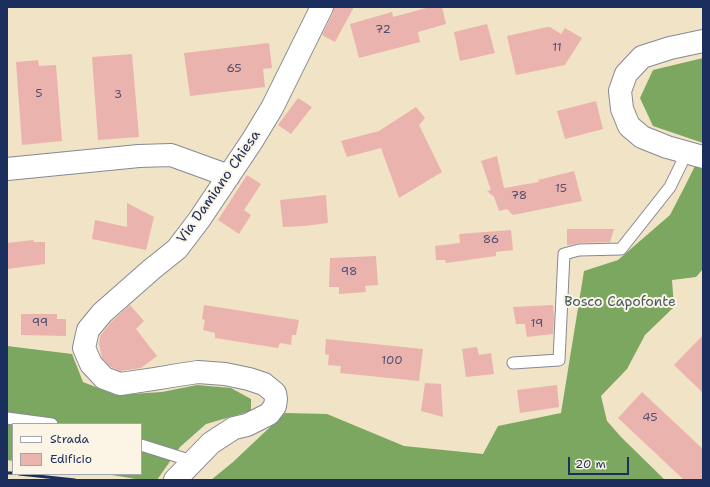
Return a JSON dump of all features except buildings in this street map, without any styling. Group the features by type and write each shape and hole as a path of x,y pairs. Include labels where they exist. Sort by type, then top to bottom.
{"street":[{"name":"Via Damiano Chiesa","path":"175,480 211,442 234,428 246,425 269,414 275,406 275,393 264,384 250,379 225,374 198,372 154,380 120,384 104,378 91,364 84,348 88,330 102,313 176,249 199,220 252,141 272,108 322,7"},
{"path":"695,154 667,147 642,137 629,126 622,109 620,91 626,74 642,57 670,48 703,41"},
{"path":"7,169 139,156 171,155 229,176"}],"lane":[{"path":"513,363 559,360 564,254 579,250 621,249 695,154"},
{"path":"7,418 44,423"},
{"path":"142,445 192,461"}],"green space":[{"path":"703,58 703,143 653,126 640,98 653,70"},
{"name":"Bosco Capofonte","path":"695,166 703,167 703,269 696,277 672,280 674,307 645,335 627,369 601,396 607,421 621,437 665,480 211,480 233,462 285,413 327,414 404,446 483,454 498,426 561,413 584,271 618,260 670,215"},
{"path":"7,346 72,354 83,382 116,395 162,392 197,385 231,388 251,399 251,411 206,424 180,447 157,480 142,480 112,475 142,475 142,423 12,423 12,461 7,460"}],"railway":[{"path":"7,473 12,473"},
{"path":"28,475 75,480"}]}
